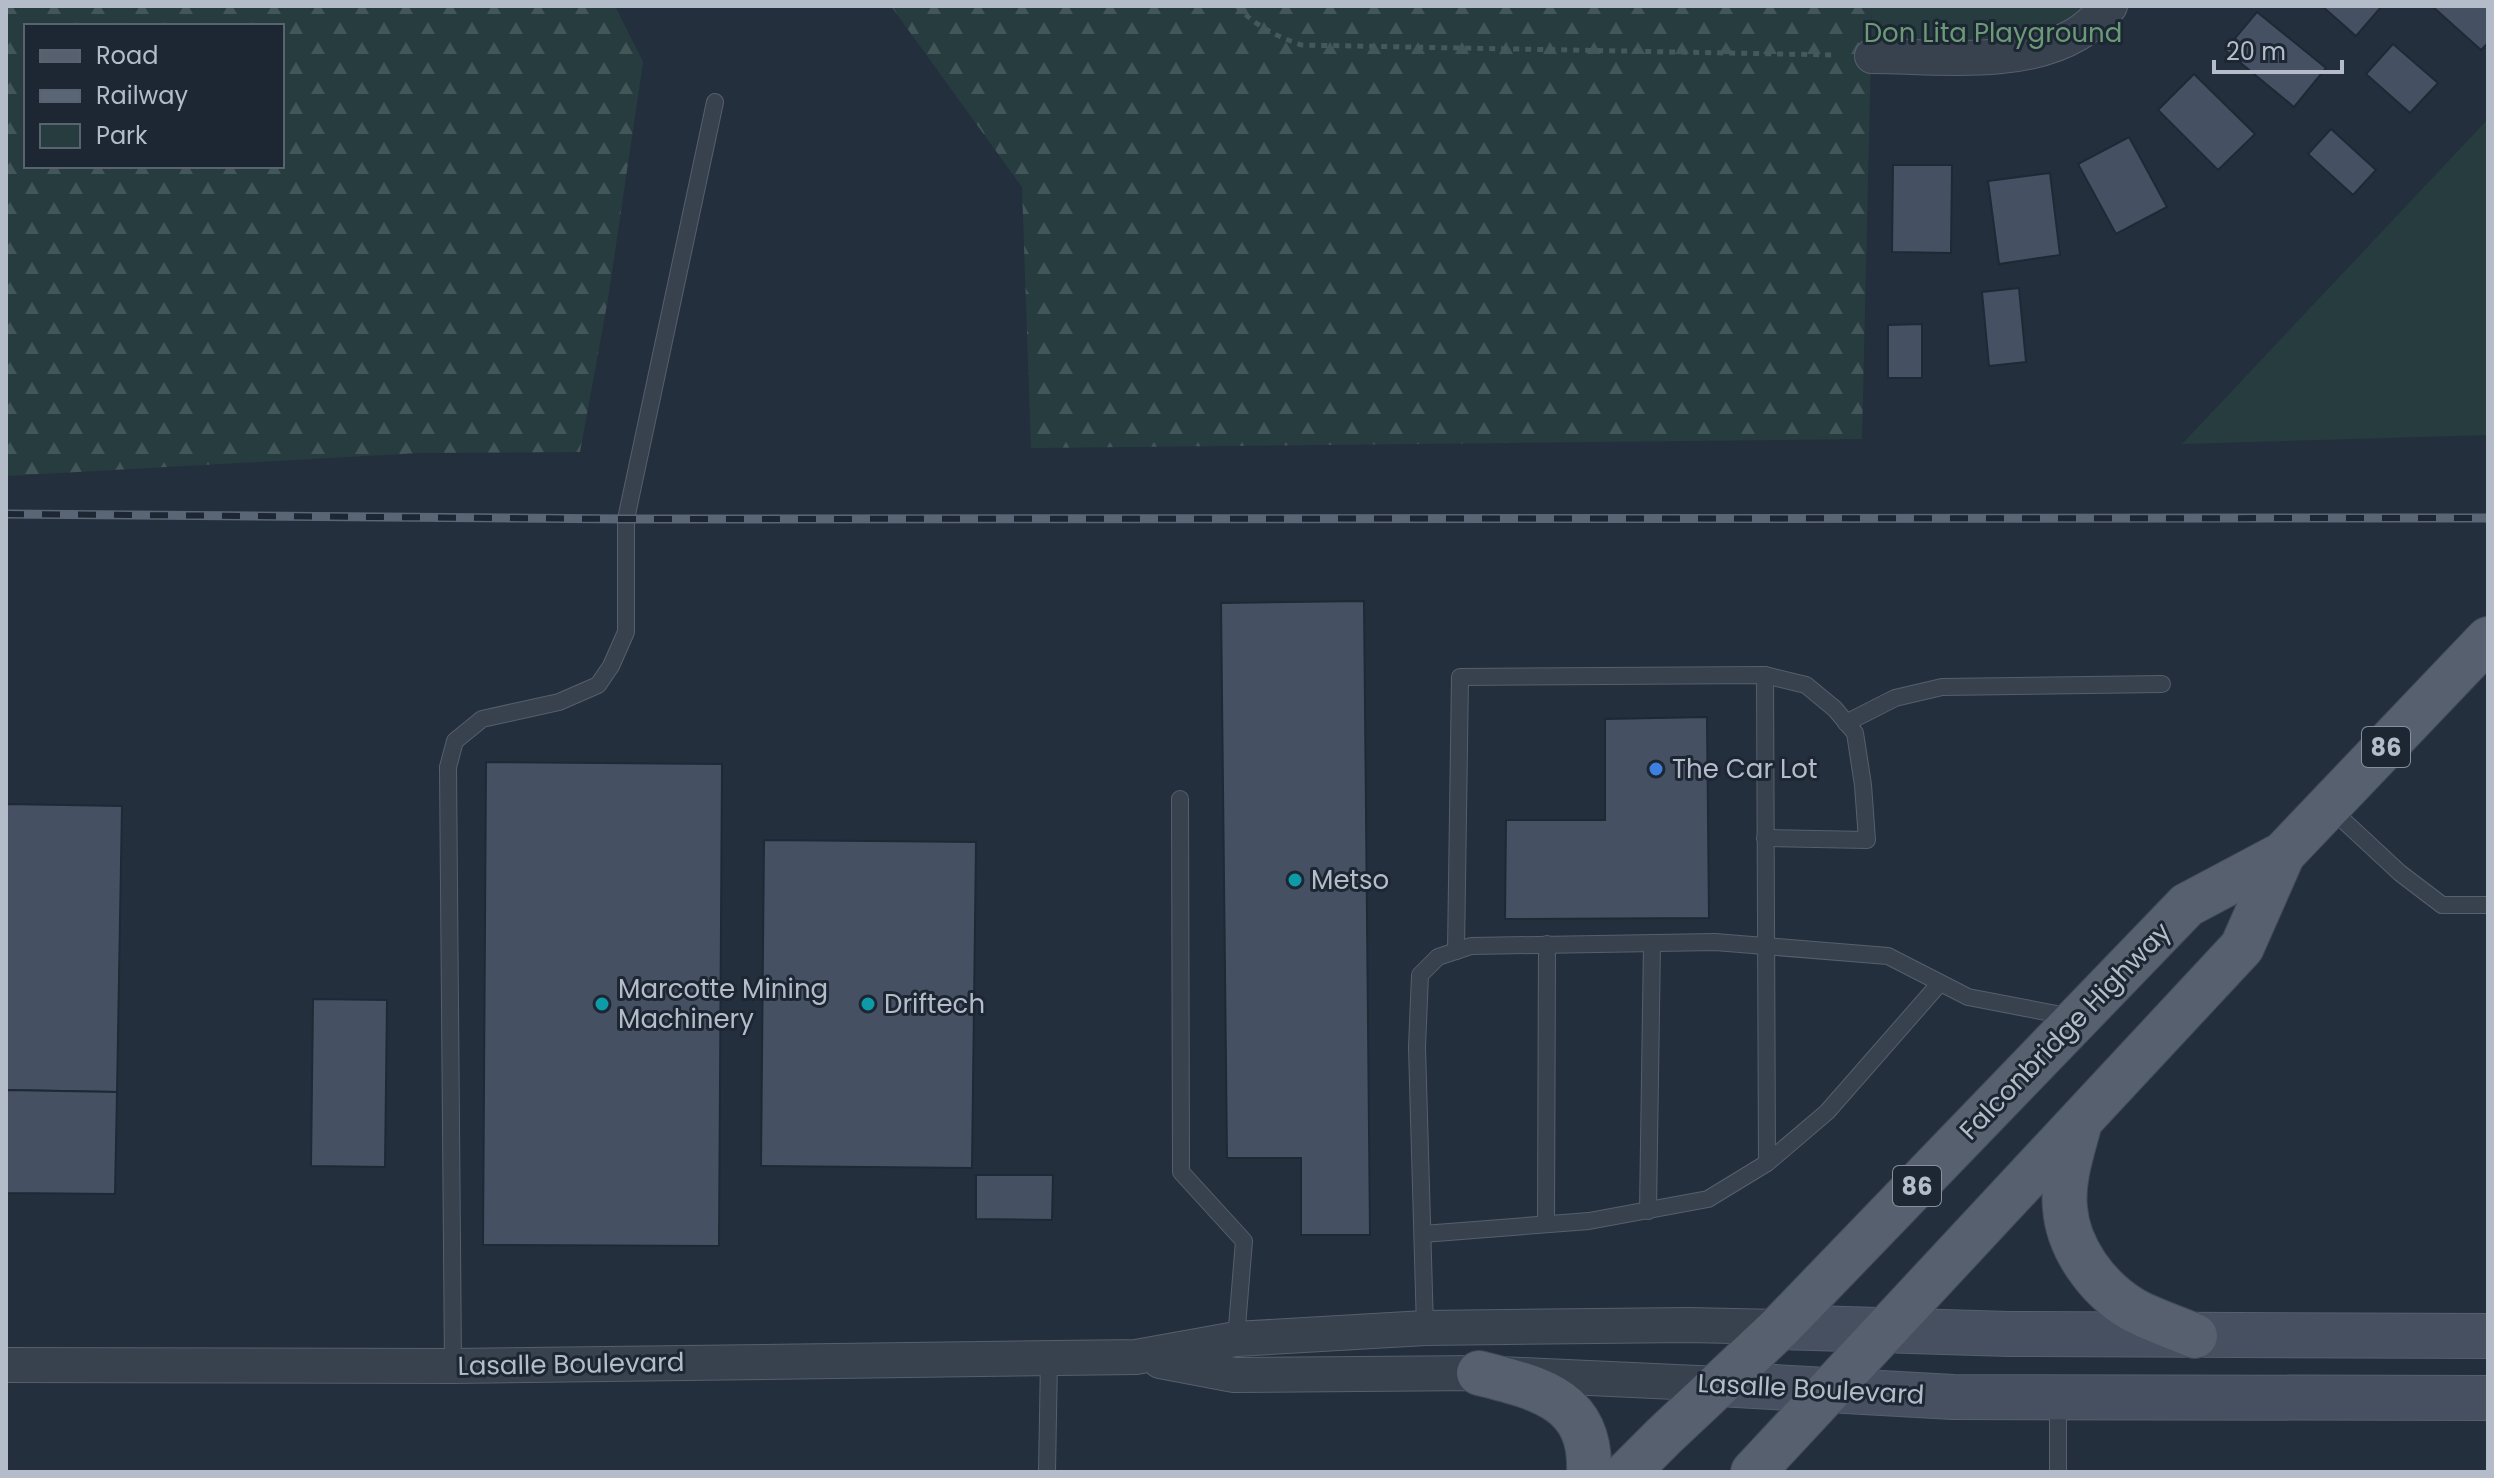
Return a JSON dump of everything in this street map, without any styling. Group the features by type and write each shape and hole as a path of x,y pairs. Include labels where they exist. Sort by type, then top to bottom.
{"main road":[{"name":"Falconbridge Highway","path":"1628,1472 1780,1327 2187,905 2283,854 2488,639"},
{"name":"Falconbridge Highway","path":"1753,1472 2242,947 2283,854"},
{"path":"2080,1122 2067,1176 2065,1208 2073,1241 2089,1269 2109,1291 2132,1309 2195,1336"},
{"name":"Lasalle Boulevard","path":"1780,1327 2195,1336 2488,1336"},
{"path":"1479,1373 1534,1387 1566,1405 1580,1425 1587,1446 1589,1472"},
{"name":"Lasalle Boulevard","path":"1719,1384 1953,1397 2488,1398"}],"street":[{"path":"1872,56 1999,57 2041,50 2078,33 2110,6"},
{"name":"Lasalle Boulevard","path":"6,1365 453,1366 1049,1359 1136,1357 1236,1339 1425,1328 1780,1327"},
{"name":"Lasalle Boulevard","path":"1136,1357 1234,1375 1479,1373 1719,1384"}],"lane":[{"path":"453,1366 448,767 455,741 482,719 559,702 598,685 611,666 626,632 626,519 715,102"},
{"path":"1765,675 1767,1163"},
{"path":"1456,951 1460,677 1765,675 1806,685 1835,709 1855,733 1867,840 1765,838"},
{"path":"1846,723 1895,698 1942,687 2162,684"},
{"path":"1180,799 1181,1172 1244,1241 1236,1339"},
{"path":"2329,807 2400,873 2442,905 2488,905"},
{"path":"1425,1328 1417,1047 1420,975 1438,957 1471,946 1715,942 1888,956 1968,997 2077,1018"},
{"path":"1648,1211 1652,943"},
{"path":"1546,1224 1547,944"},
{"path":"1423,1234 1589,1221 1708,1199 1767,1163 1827,1112 1940,983"},
{"path":"1047,1472 1049,1359"},
{"path":"2058,1398 2058,1472"}],"path":[{"path":"1237,6 1273,35 1301,45 1872,56"}],"green space":[{"path":"6,6 615,6 643,62 608,299 580,452 419,453 6,476"},
{"path":"891,6 1872,6 1862,439 1031,448 1022,187"},
{"name":"Don Lita Playground","path":"1872,6 2115,6 2079,36 1872,59"},
{"path":"2488,119 2488,435 2182,444"}],"building":[{"path":"2322,6 2382,6 2356,36"},
{"path":"2432,6 2488,6 2488,43 2481,50"},
{"path":"2257,12 2326,68 2294,107 2225,50"},
{"path":"2393,44 2438,83 2410,113 2366,74"},
{"path":"2194,74 2255,134 2218,170 2158,110"},
{"path":"2331,129 2376,170 2353,195 2308,154"},
{"path":"2129,137 2167,207 2116,234 2078,164"},
{"path":"1893,165 1952,165 1951,253 1892,252"},
{"path":"2050,173 2060,255 1999,264 1988,181"},
{"path":"2019,288 2026,362 1989,366 1982,292"},
{"path":"1922,324 1922,378 1888,378 1888,325"},
{"name":"Metso","path":"1364,601 1370,1235 1301,1235 1301,1158 1227,1158 1221,603"},
{"name":"The Car Lot","path":"1707,717 1709,918 1505,919 1506,820 1605,820 1605,719"},
{"name":"Marcotte Mining Machinery","path":"486,762 722,764 719,1246 483,1245"},
{"path":"6,804 122,806 117,1092 6,1090"},
{"name":"Driftech","path":"764,840 976,842 972,1168 761,1166"},
{"path":"313,999 387,1000 385,1167 311,1166"},
{"path":"6,1090 117,1092 115,1194 6,1193"},
{"path":"976,1175 1053,1175 1052,1220 976,1219"}],"railway":[{"path":"6,514 626,519 2488,518"}],"place":[{"name":"The Car Lot","path":"1656,769"},
{"name":"Metso","path":"1295,880"},
{"name":"Marcotte Mining Machinery","path":"602,1004"},
{"name":"Driftech","path":"868,1004"}]}
